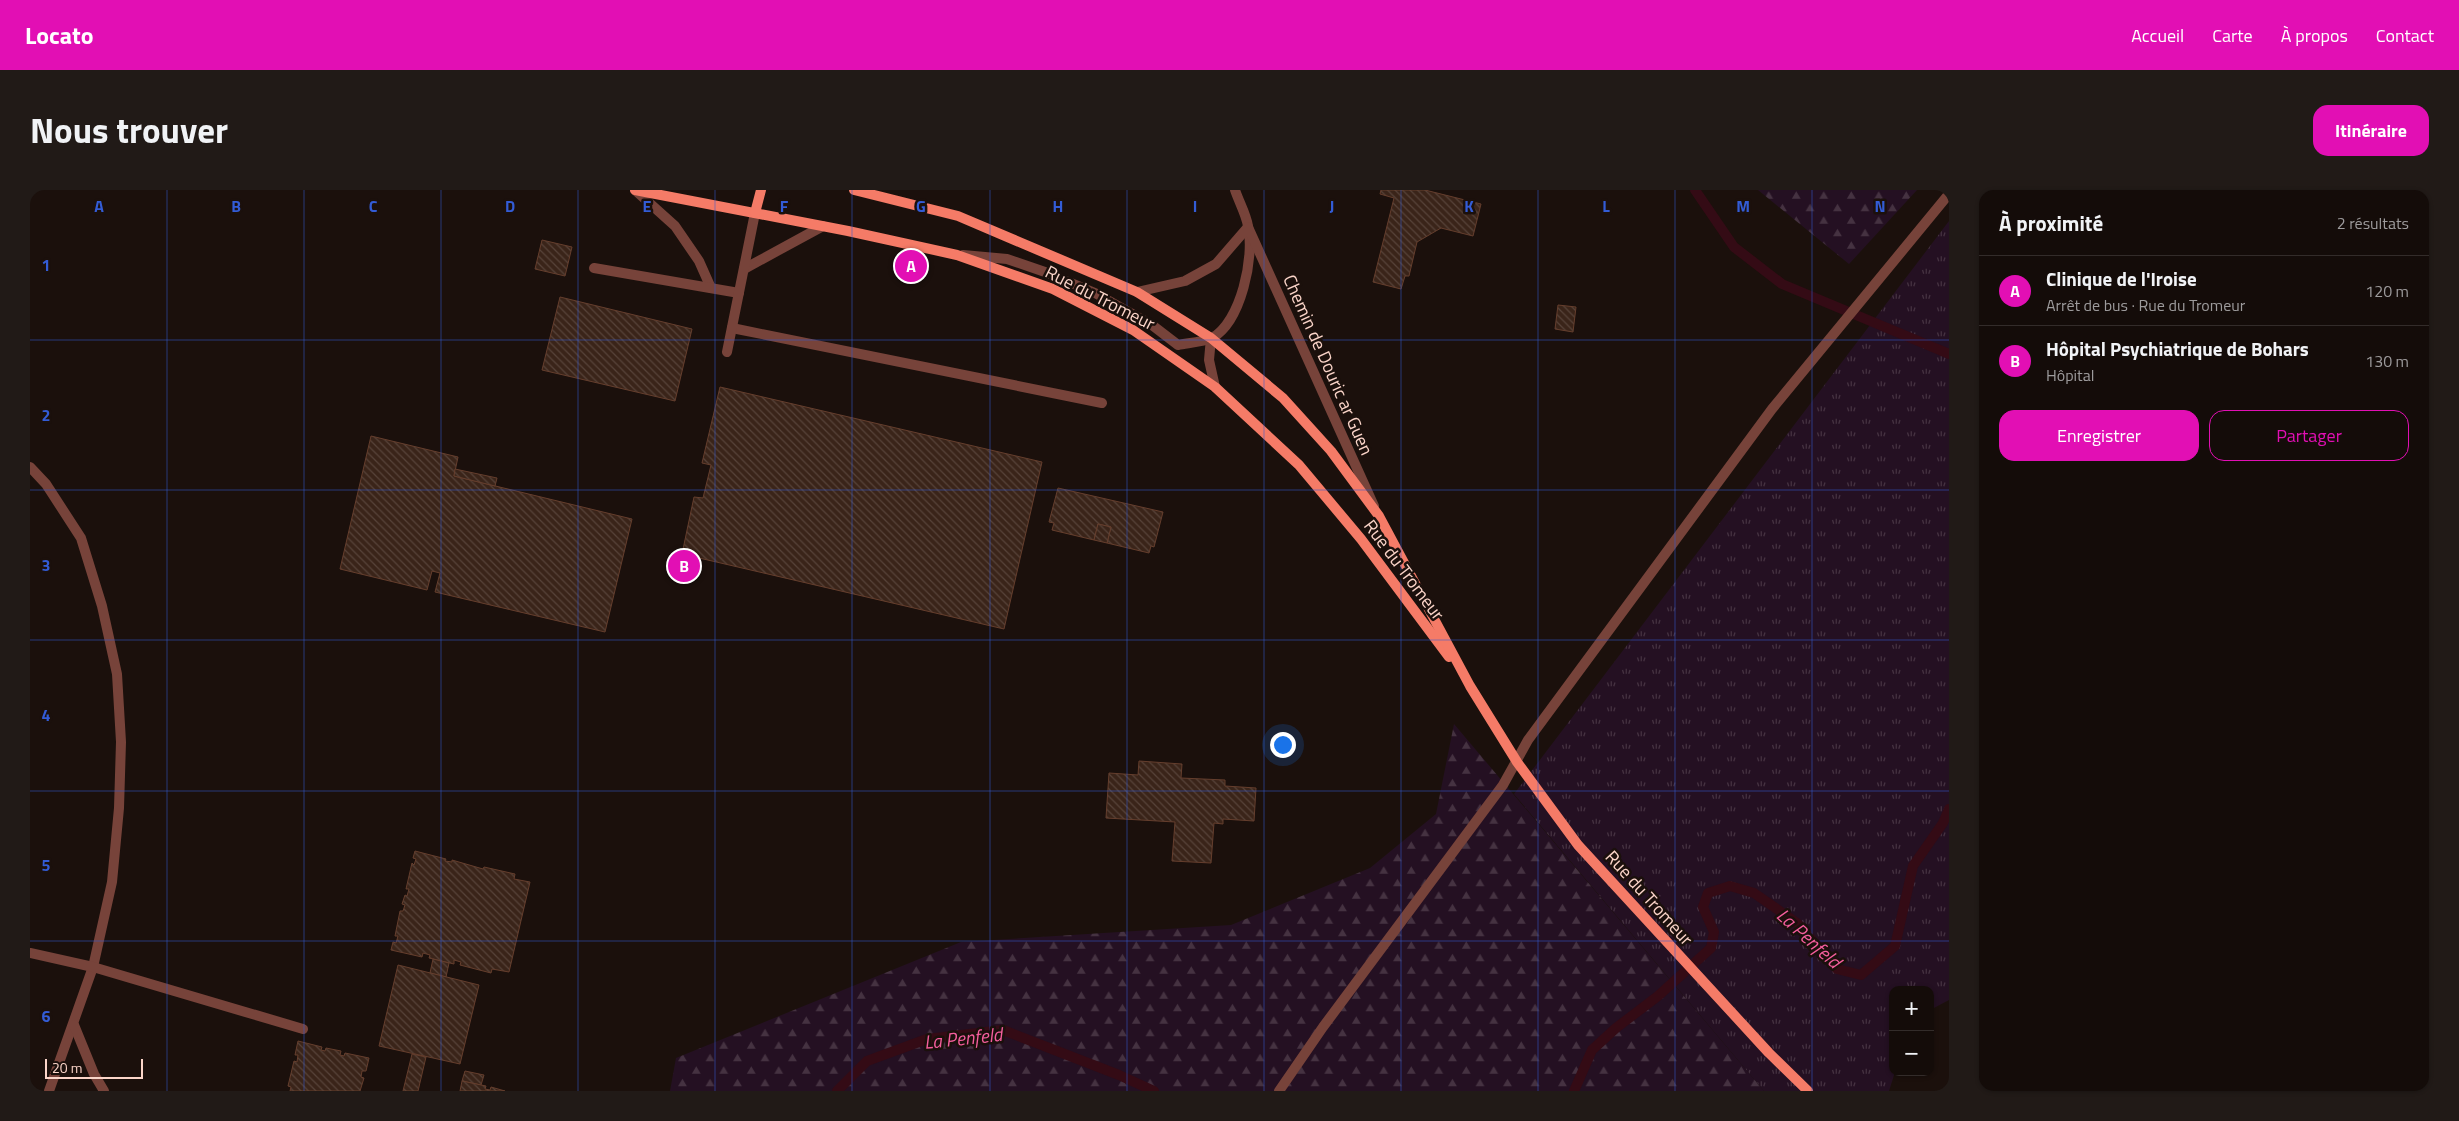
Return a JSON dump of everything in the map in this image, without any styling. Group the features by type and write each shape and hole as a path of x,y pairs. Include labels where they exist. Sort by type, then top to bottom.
{"main road":[{"name":"Rue du Tromeur","path":"635,190 665,193 957,255 1053,289 1133,330 1215,387 1299,465 1361,539 1470,686"},
{"path":"755,213 760,190"},
{"name":"Rue du Tromeur","path":"854,190 958,216 1052,254 1136,292 1211,338 1283,398 1331,451 1379,516 1470,686 1517,762 1578,845 1769,1053 1808,1091"}],"street":[{"path":"635,190 676,226 699,260 711,288"},
{"name":"Chemin de Douric ar Guen","path":"1235,190 1248,227 1379,516"},
{"path":"1279,1091 1323,1027 1503,785 1528,740 1772,409 1949,194"},
{"path":"728,352 755,213"},
{"path":"744,269 823,226"},
{"path":"1136,292 1185,281 1216,264 1248,227"},
{"name":"Chemin de Douric ar Guen","path":"1211,338 1224,327 1242,296 1248,263 1248,227"},
{"path":"957,255 1007,260 1046,272 1095,293 1152,325 1178,345 1211,338 1209,360 1215,387"},
{"path":"594,268 739,293"},
{"path":"732,328 1102,403"},
{"path":"30,467 46,484 81,538 102,606 117,674 121,742 119,808 112,882 93,968 50,1091"},
{"path":"30,953 93,968 303,1029"},
{"path":"74,1025 94,1074 104,1091"}],"green space":[{"path":"1758,190 1917,190 1849,264"},
{"path":"1949,221 1949,1000 1934,1008 1934,986 1889,986 1889,1076 1894,1076 1889,1091 1764,1091 1514,794"},
{"path":"1454,724 1764,1091 670,1091 676,1058 961,942 1231,925 1370,868 1436,814"}],"building":[{"path":"1381,190 1425,190 1481,204 1473,236 1441,228 1417,242 1409,276 1405,276 1401,289 1373,282 1394,198 1380,194"},
{"path":"542,240 572,247 565,276 535,269"},
{"path":"560,297 692,329 675,401 542,370"},
{"path":"1558,305 1576,307 1573,332 1555,329"},
{"path":"720,387 1042,462 1004,629 682,554 694,497 703,498 711,465 702,463"},
{"path":"371,436 458,457 454,476 632,519 605,632 435,592 440,573 432,571 427,590 340,569"},
{"path":"455,469 497,478 495,486 454,476"},
{"path":"1058,488 1163,512 1154,547 1151,546 1149,553 1107,543 1111,527 1098,524 1094,540 1052,530 1054,523 1049,522"},
{"path":"1098,524 1111,527 1107,543 1094,540"},
{"path":"1139,761 1182,764 1181,778 1225,780 1225,786 1256,788 1254,821 1223,819 1223,824 1214,823 1211,863 1172,861 1175,822 1106,818 1109,773 1138,775"},
{"path":"415,851 446,859 445,861 452,862 452,860 483,869 484,867 515,874 514,879 530,882 509,972 492,969 491,973 460,965 461,962 454,960 454,964 429,958 430,955 423,953 422,957 391,950 393,942 396,943 398,936 395,936 400,911 403,911 405,905 402,904 409,889 406,889 412,863 414,865 416,859 413,858"},
{"path":"433,959 449,963 446,977 430,973"},
{"path":"398,965 479,985 460,1064 379,1046"},
{"path":"298,1041 322,1047 321,1050 325,1051 326,1048 341,1051 340,1055 344,1056 345,1053 369,1058 366,1071 362,1071 361,1077 364,1078 360,1091 290,1091 291,1087 288,1086 294,1061 297,1062 298,1055 295,1055"},
{"path":"412,1054 426,1057 418,1091 403,1091"},
{"path":"465,1071 484,1075 481,1085 462,1081"},
{"path":"462,1081 486,1086 485,1089 490,1090 491,1087 505,1091 460,1091"}],"waterway":[{"path":"1695,190 1734,247 1782,284 1949,354"},
{"name":"La Penfeld","path":"1574,1091 1592,1050 1616,1028 1658,996 1711,948 1714,932 1703,907 1708,893 1730,886 1754,893 1797,923 1837,969 1861,975 1895,946 1913,866 1943,823 1949,809"},
{"name":"La Penfeld","path":"837,1091 867,1061 927,1039 1003,1030 1119,1075 1154,1091"}],"place":[{"name":"Clinique de l'Iroise","path":"911,266"},
{"name":"Hôpital Psychiatrique de Bohars","path":"684,566"}]}
